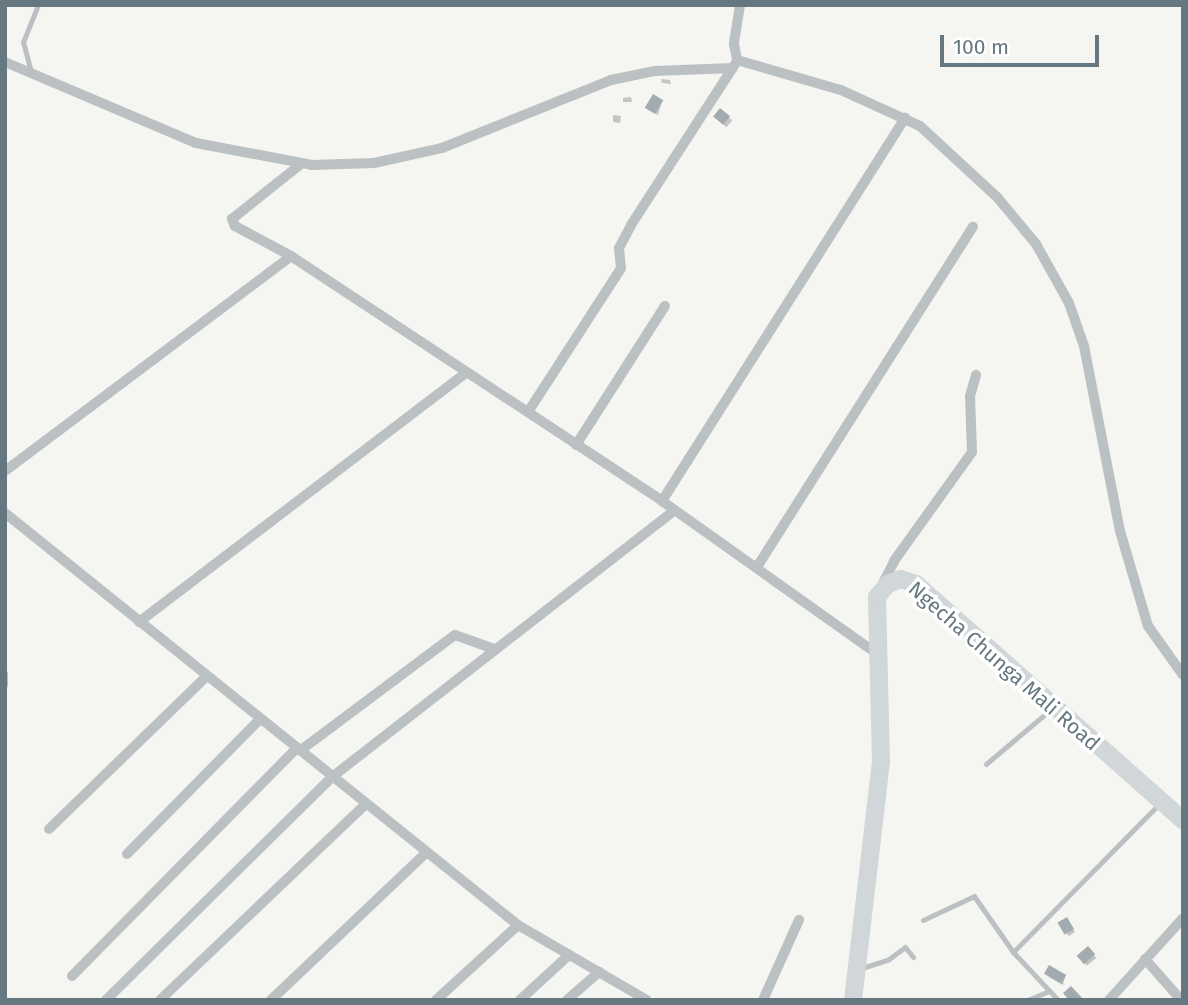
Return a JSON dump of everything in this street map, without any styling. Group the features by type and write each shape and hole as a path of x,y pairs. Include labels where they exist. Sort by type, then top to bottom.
{"main road":[{"name":"Ngecha Chunga Mali Road","path":"853,1000 859,969 881,762 876,653 880,589 901,579 916,584 1183,820"}],"street":[{"path":"528,412 621,268 618,248 631,225 735,64 734,44 740,5"},
{"path":"5,62 195,143 301,164 355,165 406,158 442,148 611,80 655,71 735,64 841,90 905,118 943,144 998,197 1036,244 1062,287 1084,346 1126,557 1148,626 1183,675"},
{"path":"662,501 905,118"},
{"path":"301,164 232,219 235,226 291,256 662,501 876,653"},
{"path":"757,567 973,227"},
{"path":"5,471 291,256"},
{"path":"576,445 665,306"},
{"path":"139,622 467,372"},
{"path":"880,589 894,561 972,452 970,396 976,375"},
{"path":"106,1000 332,777 674,510"},
{"path":"5,513 518,925 647,1000"},
{"path":"72,976 299,749 455,635 494,649"},
{"path":"49,829 207,676"},
{"path":"127,853 260,719"},
{"path":"160,1000 366,804"},
{"path":"271,1000 426,853"},
{"path":"1109,1000 1183,918"},
{"path":"763,1000 799,920"},
{"path":"436,1000 518,925"},
{"path":"520,1000 569,955"},
{"path":"1145,959 1181,1000"},
{"path":"567,1000 599,972"}],"lane":[{"path":"30,68 23,42 38,5"},
{"path":"5,673 5,685"},
{"path":"986,764 1053,706"},
{"path":"1013,952 1161,802"},
{"path":"923,920 974,896 1013,952 1058,1000"},
{"path":"859,969 889,959 905,947 913,957"},
{"path":"1027,1000 1049,991"}],"building":[{"path":"653,94 663,100 655,114 645,108"},
{"path":"720,108 730,116 723,125 713,117"},
{"path":"1067,917 1074,929 1064,935 1057,923"},
{"path":"1088,946 1095,954 1084,964 1077,956"},
{"path":"1049,965 1066,975 1061,984 1044,974"},
{"path":"1071,986 1084,1000 1069,1000 1063,993"}]}
